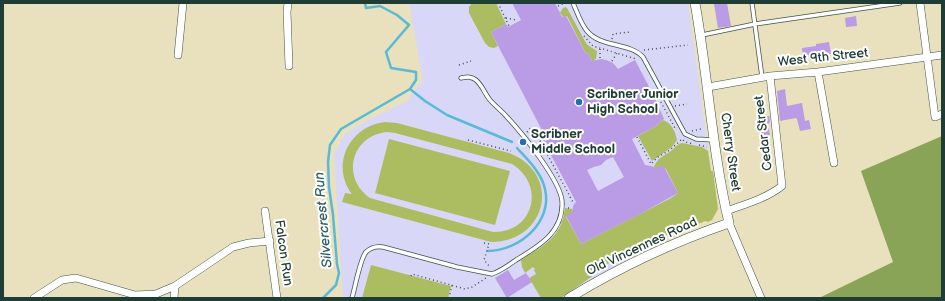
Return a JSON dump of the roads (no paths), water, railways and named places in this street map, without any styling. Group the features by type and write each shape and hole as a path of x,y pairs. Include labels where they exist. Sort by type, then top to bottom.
{"street":[{"path":"178,55 183,3"},
{"path":"288,3 289,66"},
{"name":"Cherry Street","path":"695,3 728,223 762,298"},
{"path":"920,3 927,57 938,116"},
{"name":"West 9th Street","path":"708,87 762,77 818,72 942,55"},
{"path":"818,72 834,163"},
{"name":"Cedar Street","path":"726,211 751,203 775,192 782,186 770,76"},
{"name":"Falcon Run","path":"265,211 277,298"},
{"name":"Old Vincennes Road","path":"569,298 597,281 644,257 682,240 728,223"},
{"path":"34,298 62,280 68,279 82,280 119,291 143,296 156,294 174,286 233,247 249,243 270,241"},
{"path":"174,286 174,298"}],"lane":[{"path":"573,3 586,30 594,37 641,54 686,136 696,139 715,140"},
{"path":"752,3 762,77"},
{"path":"700,35 755,24 900,3"},
{"path":"352,298 364,256 368,250 375,247 383,247 461,268 493,274 548,238 558,225 561,216 562,199 545,166 507,117 488,98 477,81 471,77 461,78"}],"waterway":[{"name":"Silvercrest Run","path":"323,298 336,285 339,273 329,187 328,162 330,145 341,129 410,89 416,80 416,72 391,68 386,52 409,25 397,15 380,6 366,8 365,3"},
{"path":"410,89 447,115 512,142"},
{"path":"488,251 500,250 522,240 539,223 544,213 546,201 543,183 534,167 517,148"}],"place":[{"name":"Scribner Junior High School","path":"579,102"},
{"name":"Scribner Middle School","path":"523,142"}]}
